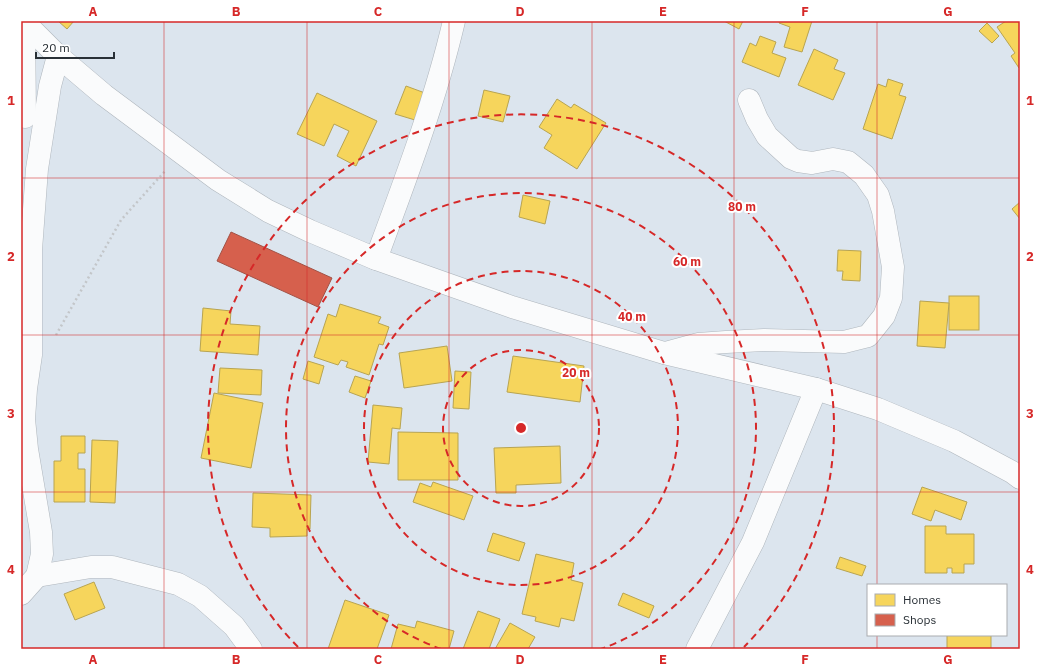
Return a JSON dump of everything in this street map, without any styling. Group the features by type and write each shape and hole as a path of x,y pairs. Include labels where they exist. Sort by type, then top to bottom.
{"street":[{"path":"23,21 58,56 104,95 218,180 268,211 310,231 376,259 512,307 664,353 816,389 878,409 954,441 1012,472 1020,478"},
{"path":"23,21 25,117"},
{"path":"376,259 404,185 443,66 454,21"},
{"path":"21,594 37,576 42,554 41,532 24,419 30,355 31,250 37,169 50,86 58,56"},
{"path":"664,353 698,344 726,342 764,340 844,342 868,336 884,316 892,298 893,267 883,211 878,195 864,175 848,162 833,160 812,163 798,161 791,158 767,136 757,119 749,100"},
{"path":"697,649 753,542 816,389"},
{"path":"37,576 91,567 112,567 178,584 200,596 229,621 251,649"}],"path":[{"path":"30,355 56,335 121,220 182,152"}],"building: Homes":[{"path":"58,21 74,21 67,29"},
{"path":"724,21 743,21 739,29"},
{"path":"780,21 812,21 802,52 784,47 790,27 779,23"},
{"path":"1006,21 1020,21 1019,68 1011,56 1015,53 997,27"},
{"path":"987,23 999,36 992,43 979,31"},
{"path":"760,36 776,42 772,53 786,58 779,77 742,62 750,43 756,46"},
{"path":"814,49 838,60 834,69 845,73 833,100 798,85"},
{"path":"888,79 903,84 899,95 906,97 892,139 863,129 878,84 886,87"},
{"path":"406,86 425,93 415,120 395,114"},
{"path":"484,90 510,96 503,122 478,116"},
{"path":"317,93 377,121 356,166 337,156 349,131 334,124 324,146 297,134"},
{"path":"557,99 571,108 574,104 606,123 577,169 544,148 552,135 539,127"},
{"path":"523,195 550,201 545,224 519,217"},
{"path":"1020,202 1020,219 1012,209"},
{"path":"838,250 861,251 860,281 842,280 843,271 837,271"},
{"path":"949,296 979,296 979,330 949,330"},
{"path":"920,301 949,303 945,348 917,346"},
{"path":"340,304 381,317 378,323 389,327 383,345 379,344 369,375 346,367 348,362 341,360 338,365 314,357 328,314 336,317"},
{"path":"203,308 231,311 230,324 260,326 258,355 200,351"},
{"path":"447,346 452,381 404,388 399,353"},
{"path":"513,356 584,366 580,402 507,392"},
{"path":"308,361 324,366 319,384 303,379"},
{"path":"220,368 262,370 261,395 218,393"},
{"path":"455,371 471,372 469,409 453,408"},
{"path":"355,376 371,381 365,398 349,392"},
{"path":"214,393 263,403 251,468 201,458"},
{"path":"373,405 402,408 400,429 392,428 389,464 368,462"},
{"path":"398,432 458,433 458,480 398,480"},
{"path":"61,436 85,436 85,453 78,453 78,469 85,469 85,502 54,502 54,461 61,461"},
{"path":"92,440 118,441 115,503 90,502"},
{"path":"560,446 561,483 516,485 516,493 496,493 494,448"},
{"path":"433,482 473,496 464,520 413,502 420,483 431,487"},
{"path":"922,487 967,502 961,520 935,510 931,521 912,514"},
{"path":"253,493 311,495 310,529 307,529 307,536 270,537 270,528 252,527"},
{"path":"925,526 946,526 946,534 974,534 974,564 964,564 964,573 952,573 952,568 947,568 947,573 925,573"},
{"path":"493,533 525,543 519,561 487,551"},
{"path":"536,554 574,563 571,580 583,583 574,621 561,618 559,627 535,621 536,617 522,614"},
{"path":"840,557 866,566 862,576 836,568"},
{"path":"94,582 105,608 75,620 64,594"},
{"path":"623,593 654,606 649,618 618,605"},
{"path":"345,600 389,615 377,649 328,649"},
{"path":"478,611 500,619 489,649 463,649"},
{"path":"417,621 454,631 449,649 391,649 398,624 415,628"},
{"path":"510,623 535,637 528,649 495,649"},
{"path":"947,636 991,636 991,649 947,649"}],"building: Shops":[{"path":"231,232 332,278 318,307 217,261"}]}
